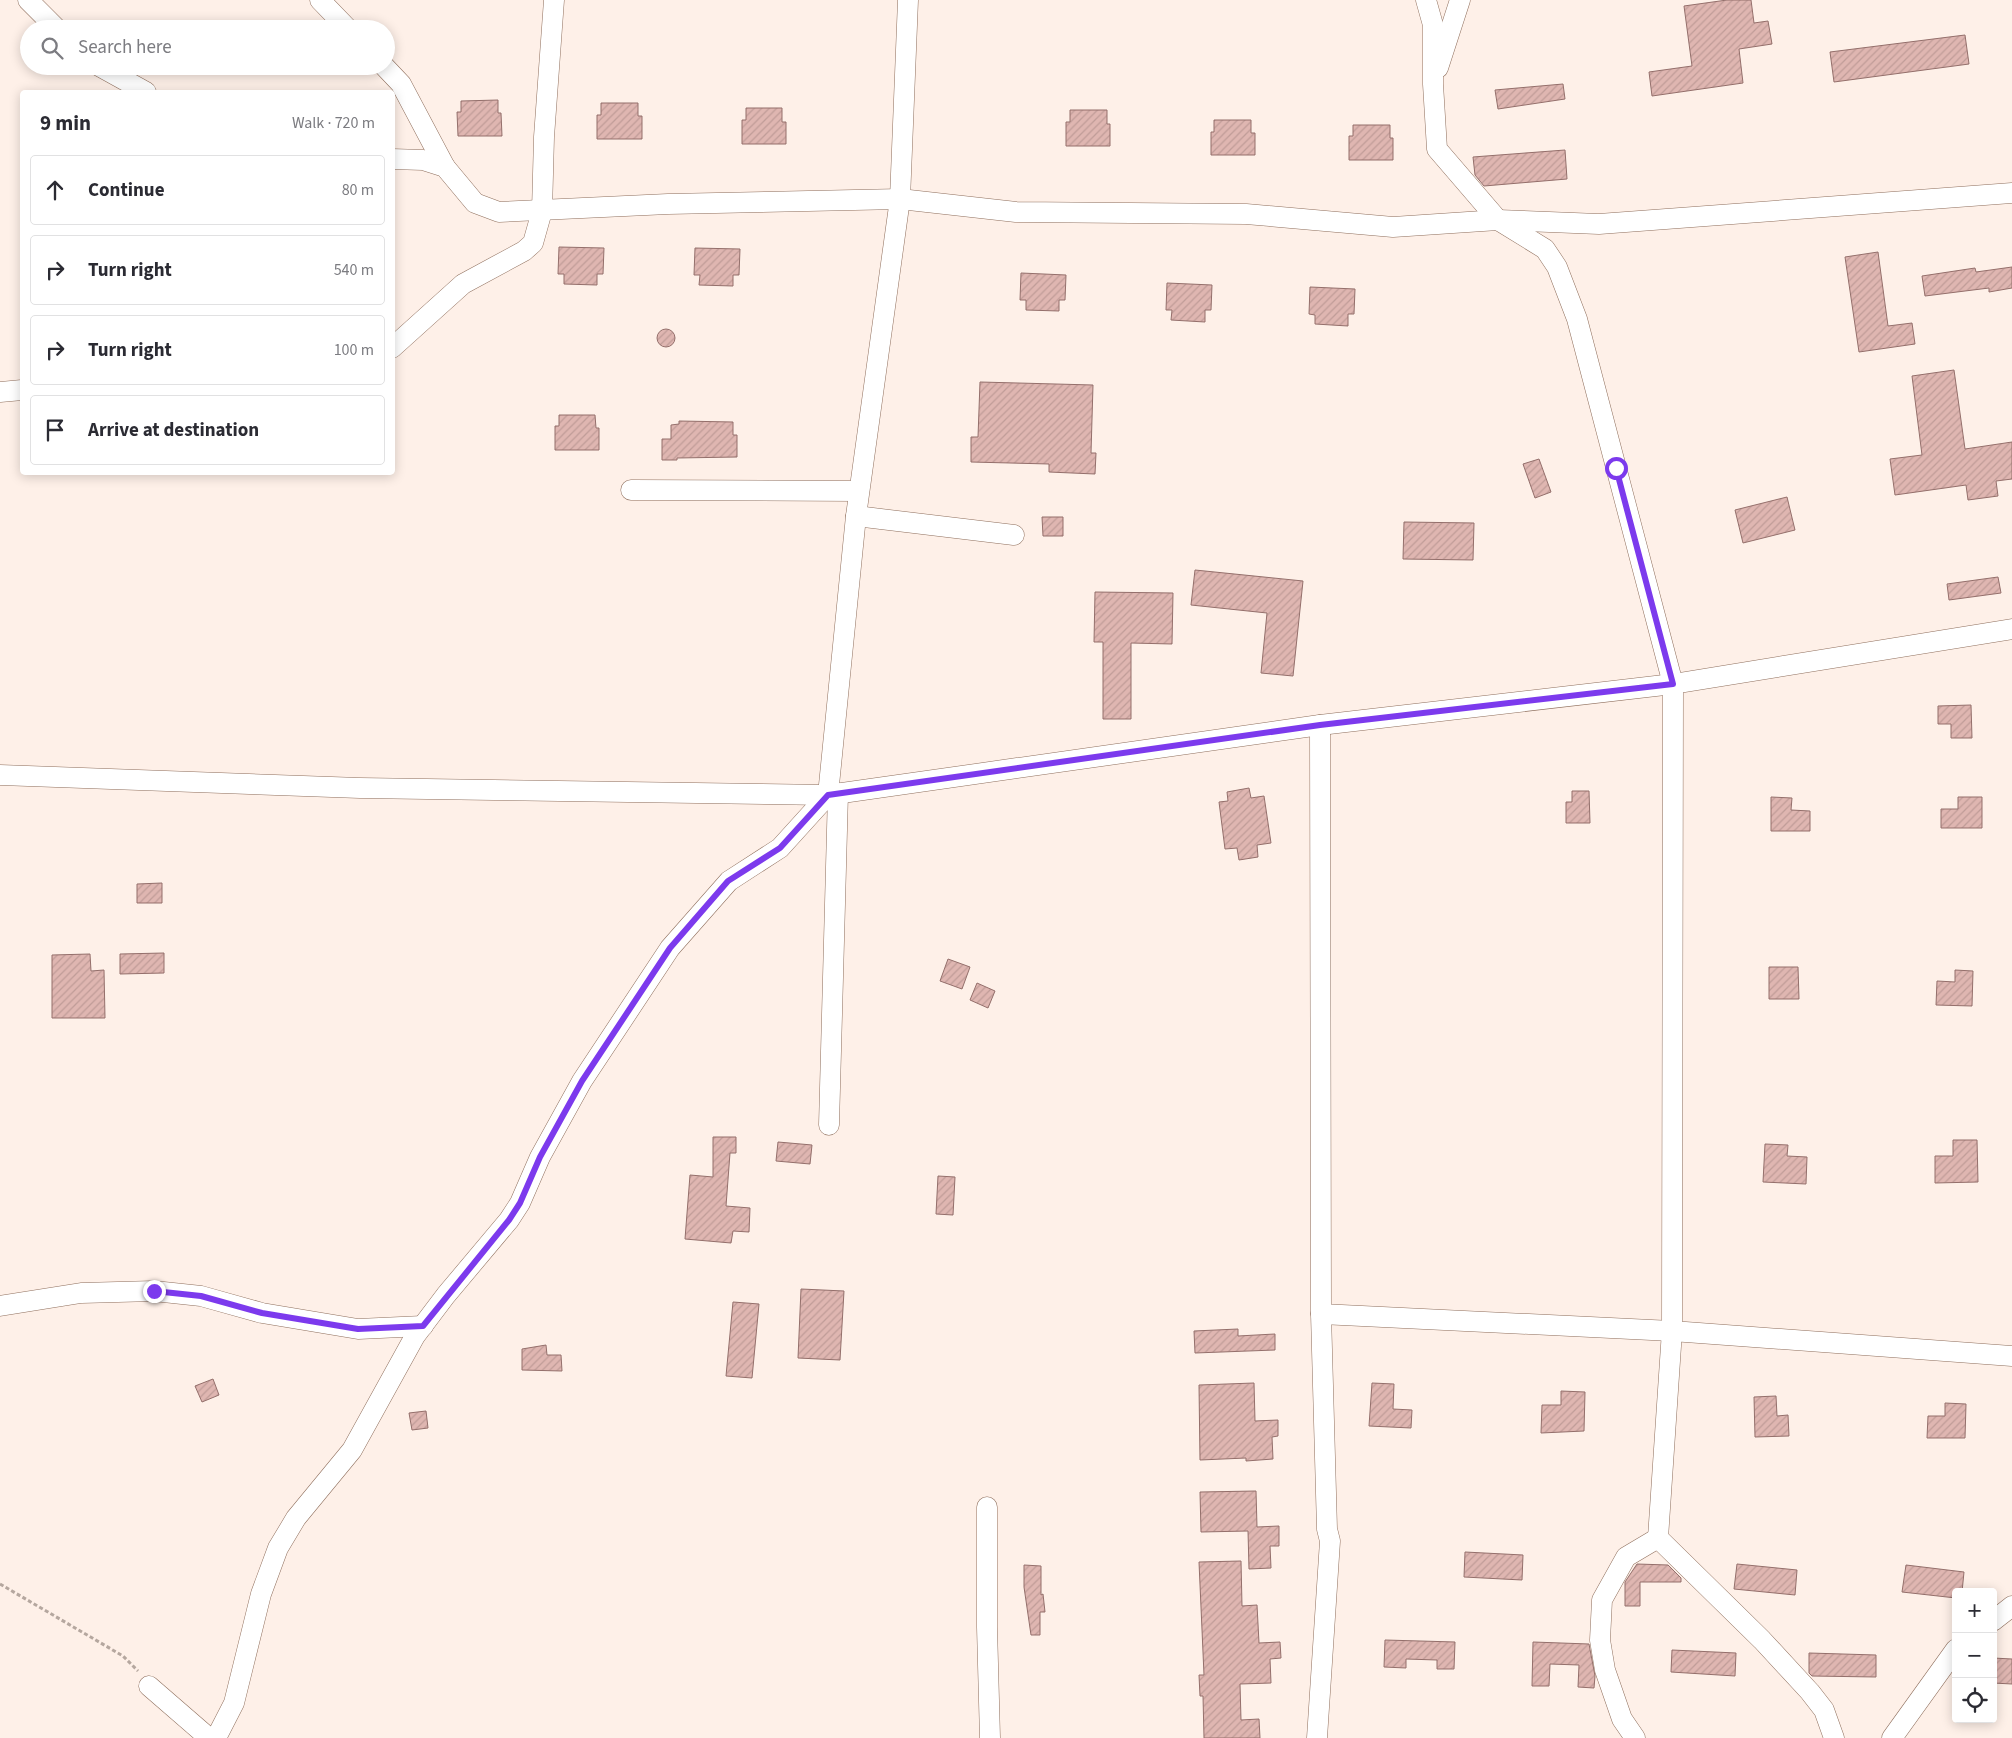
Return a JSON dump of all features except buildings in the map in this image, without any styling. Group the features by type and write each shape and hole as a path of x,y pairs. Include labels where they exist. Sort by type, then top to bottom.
{"street":[{"path":"28,0 48,20"},
{"path":"320,0 339,20"},
{"path":"395,345 463,284 524,251 533,243 542,211 544,137 554,0"},
{"path":"829,1126 833,794 856,516 900,199 908,0"},
{"path":"1426,0 1433,25 1433,84 1437,149 1498,220 1545,249 1561,276 1576,319 1673,684 1672,1331 1658,1538 1762,1640 1810,1692 1824,1710 1834,1738"},
{"path":"1433,84 1460,0"},
{"path":"112,75 142,90"},
{"path":"392,75 401,84 445,167 475,204 499,212 668,204 900,199 1016,212 1246,214 1393,227 1498,220 1599,224 2012,193"},
{"path":"395,159 423,160 445,167"},
{"path":"0,392 20,390"},
{"path":"631,490 859,491"},
{"path":"856,516 1014,535"},
{"path":"0,775 370,789 833,794 1320,725 1673,684 2012,629"},
{"path":"1317,1738 1330,1541 1328,1530 1321,1314 1320,725"},
{"path":"216,1738 234,1703 261,1594 278,1548 296,1518 352,1450 415,1336 509,1220 520,1203 540,1157 582,1081 670,948 728,881 780,848 833,794"},
{"path":"0,1306 81,1292 154,1291 201,1296 262,1313 358,1329 423,1326"},
{"path":"1321,1314 1672,1331 2012,1356"},
{"path":"987,1507 987,1627 990,1738"},
{"path":"1635,1738 1622,1719 1605,1670 1600,1640 1602,1600 1626,1557 1658,1538"},
{"path":"1997,1618 2012,1606"},
{"path":"1892,1738 1952,1655"},
{"path":"149,1686 209,1738"}],"path":[{"path":"0,1584 123,1656 149,1686"}],"route":[{"path":"154,1291 201,1296 262,1313 358,1329 423,1326 446,1295 509,1220 520,1203 540,1157 582,1081 670,948 728,881 780,848 828,795 1320,725 1673,684 1616,468"}]}
